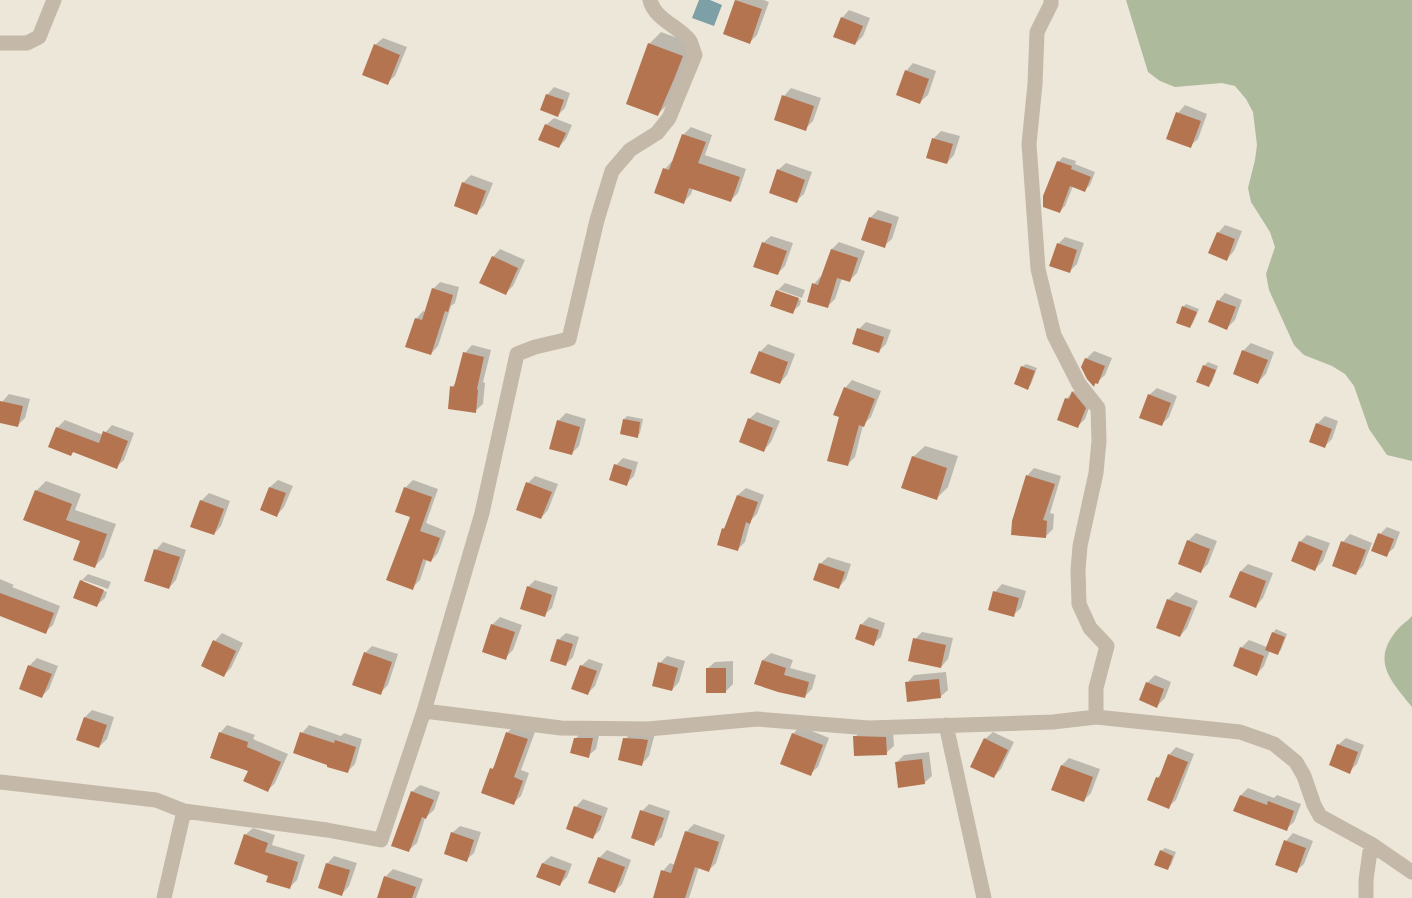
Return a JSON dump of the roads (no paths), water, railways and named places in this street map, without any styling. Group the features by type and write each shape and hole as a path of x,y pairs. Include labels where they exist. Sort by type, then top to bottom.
{"street":[{"path":"0,44 27,44 39,37 54,0"},
{"path":"0,782 156,800 184,811 327,830 381,840 424,711 482,513 517,354 536,346 569,339 597,220 612,171 630,150 657,133 669,118 695,55 689,40 651,6 650,0"},
{"path":"1051,0 1037,32 1029,144 1031,192 1038,268 1054,335 1079,384 1098,408 1099,441 1096,473 1080,546 1078,570 1079,604 1090,628 1107,646 1096,688 1096,717"},
{"path":"424,711 561,728 648,729 757,719 869,728 1053,722 1096,717 1240,732 1274,744 1296,762 1305,776 1320,816 1371,844 1412,872"},
{"path":"946,725 984,898"},
{"path":"164,898 184,811"},
{"path":"1366,898 1371,844"}],"water":[{"path":"699,0 710,0 722,5 714,26 692,18"}]}
